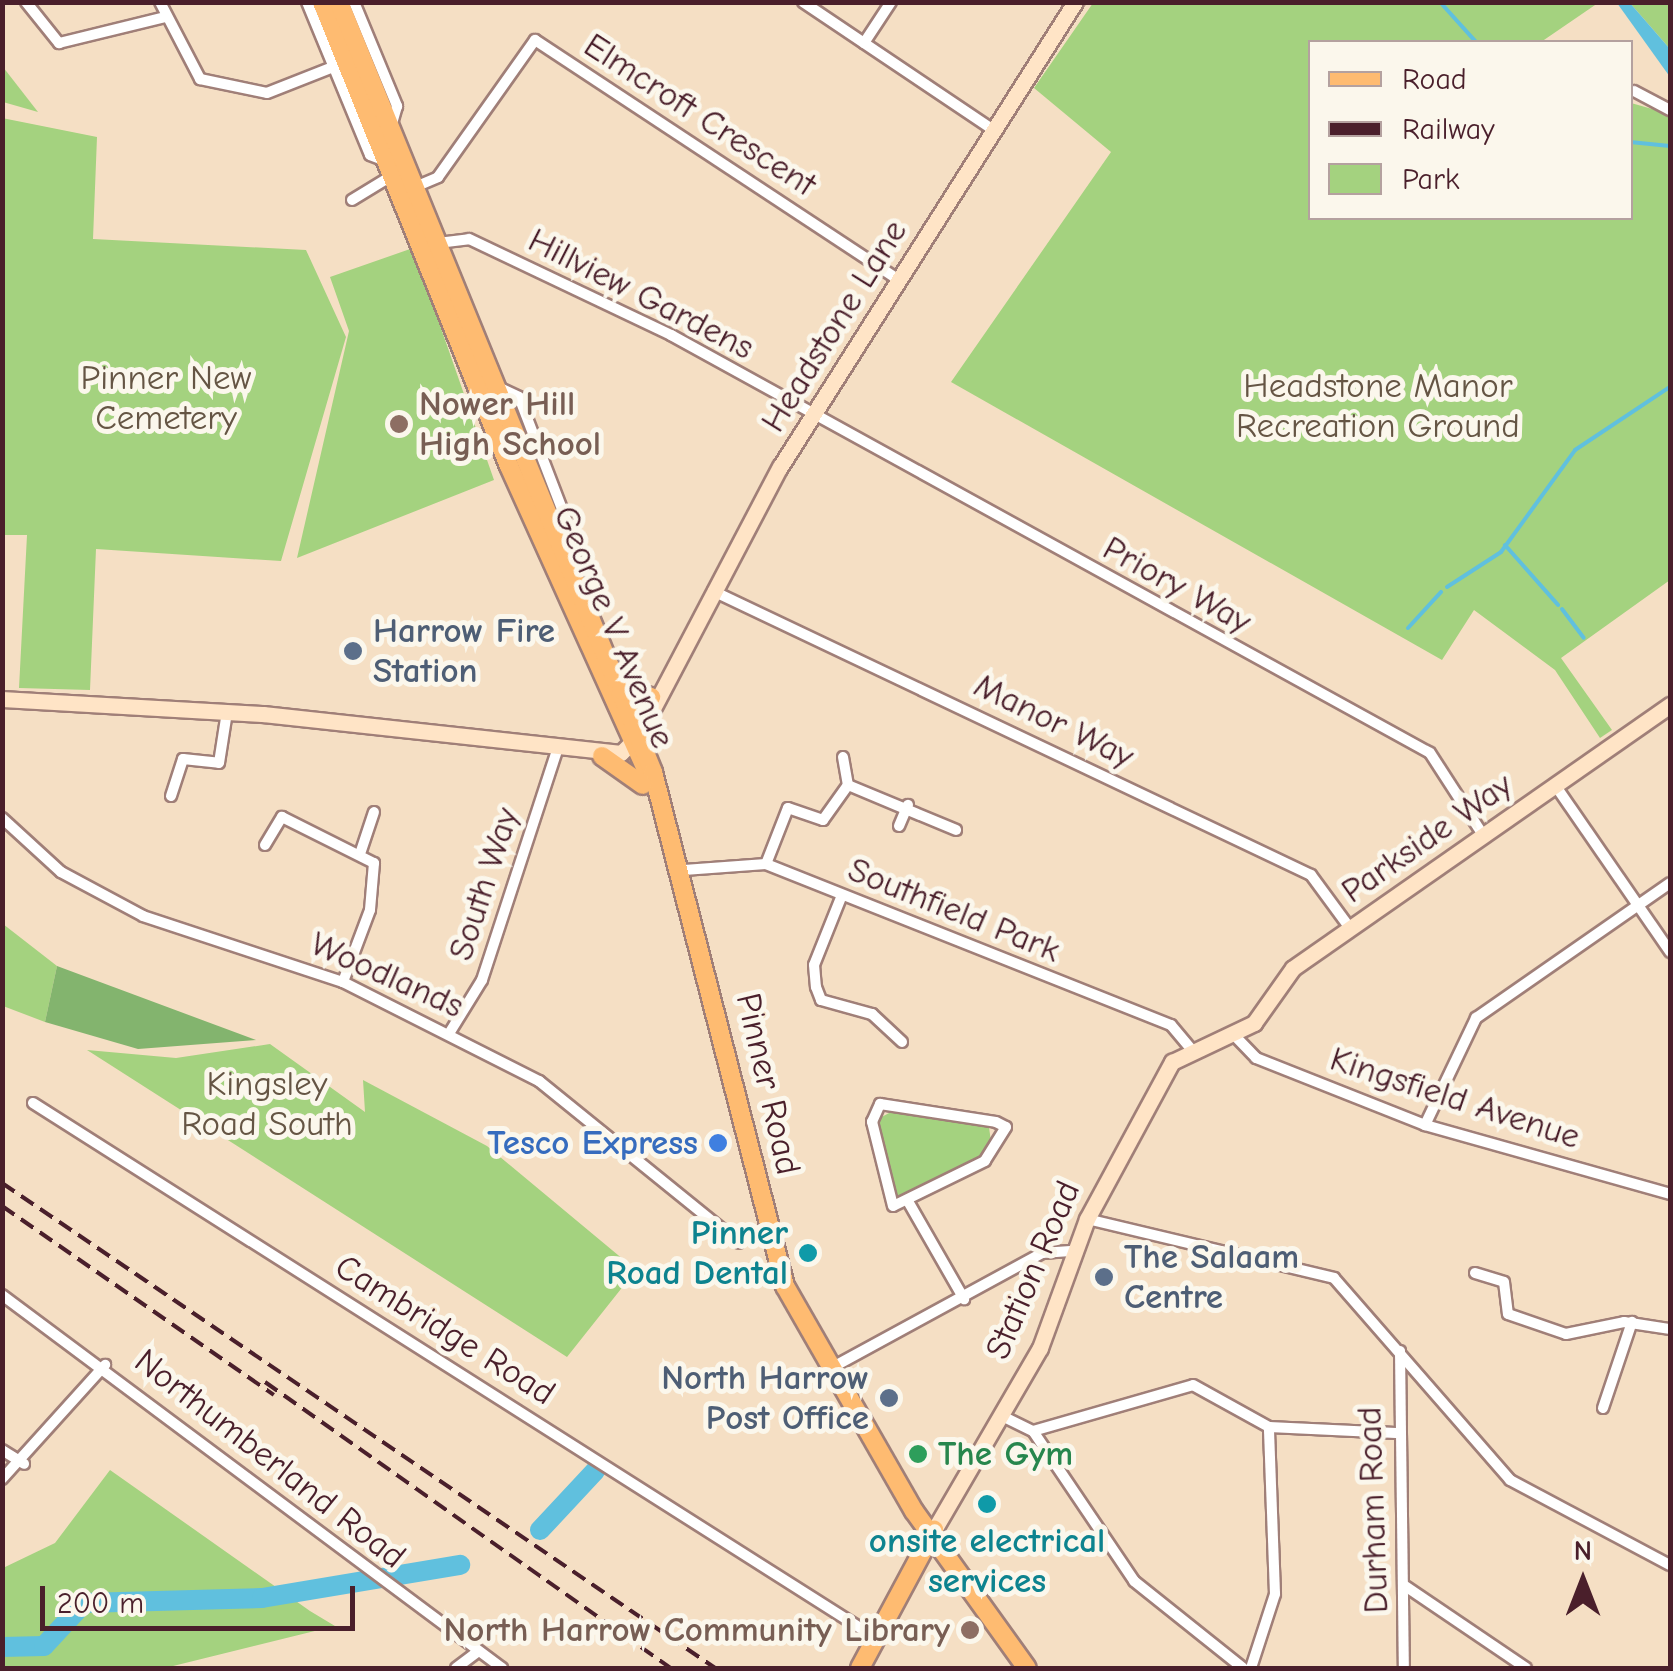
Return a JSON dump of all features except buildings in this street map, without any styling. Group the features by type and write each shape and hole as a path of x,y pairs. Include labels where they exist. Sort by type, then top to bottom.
{"main road":[{"name":"George V Avenue","path":"322,2 510,466 632,735"},
{"name":"George V Avenue","path":"351,3 391,129 621,690 632,735"},
{"path":"510,466 523,451"},
{"path":"621,690 655,694"},
{"name":"Pinner Road","path":"632,735 684,870 774,1253 872,1432 1027,1668"},
{"path":"596,755 653,787"},
{"name":"Station Road","path":"860,1668 868,1634 929,1522"}],"street":[{"path":"26,2 59,43 166,17"},
{"path":"160,2 200,79 267,93 333,67"},
{"name":"George V Avenue","path":"307,2 370,156 390,168"},
{"path":"803,2 996,132"},
{"path":"864,43 891,2"},
{"name":"Headstone Lane","path":"632,735 812,420 1075,2"},
{"name":"Elmcroft Crescent","path":"415,187 438,177 534,40 898,279"},
{"path":"1634,91 1670,110"},
{"path":"352,200 390,168"},
{"name":"Hillview Gardens","path":"438,243 469,239 580,288 812,420"},
{"name":"George V Avenue","path":"497,387 519,396 577,548 571,571"},
{"name":"Priory Way","path":"812,420 1430,754 1483,835"},
{"name":"Manor Way","path":"713,590 1311,874 1350,928"},
{"path":"2,699 227,712 558,747 596,755 632,735"},
{"name":"Parkside Way","path":"1234,1034 1259,1016 1283,976 1670,706"},
{"path":"170,796 183,759 219,763 227,712"},
{"name":"South Way","path":"450,1032 482,980 558,747"},
{"path":"766,864 788,808 823,820 848,785 843,757"},
{"path":"848,785 908,805 956,830"},
{"path":"1554,785 1670,952"},
{"path":"899,826 908,805"},
{"path":"361,851 374,812"},
{"path":"265,845 282,817 361,851 376,877 342,982"},
{"name":"Woodlands","path":"2,818 61,872 142,916 342,982 450,1032 554,1092 731,1226 740,1243"},
{"name":"Southfield Park","path":"684,870 766,864 1171,1025 1190,1048"},
{"path":"1425,1125 1476,1018 1670,883"},
{"path":"842,895 814,965 816,988 822,1000 872,1014 902,1042"},
{"path":"1190,1048 1234,1034"},
{"name":"Kingsfield Avenue","path":"1234,1034 1256,1058 1425,1125 1670,1194"},
{"name":"Station Road","path":"929,1522 1002,1416 1046,1336 1087,1219 1172,1062 1190,1048"},
{"name":"Cambridge Road","path":"33,1103 868,1634"},
{"path":"872,1108 1006,1126 996,1154 909,1204 893,1206 886,1196 872,1108"},
{"path":"909,1204 964,1299"},
{"path":"1087,1219 1334,1278 1510,1480 1670,1565"},
{"path":"833,1367 964,1299 1042,1253 1074,1251"},
{"path":"1475,1273 1504,1282 1508,1314 1566,1334 1632,1322 1670,1328"},
{"name":"Northumberland Road","path":"2,1295 104,1365 476,1653 502,1668"},
{"path":"1603,1408 1632,1322"},
{"name":"Durham Road","path":"1400,1350 1396,1433 1405,1586 1404,1668"},
{"path":"2,1479 24,1464 104,1365"},
{"path":"1033,1431 1193,1385 1269,1427 1396,1433"},
{"path":"1002,1416 1033,1431 1134,1581 1243,1668"},
{"path":"1250,1668 1275,1594 1269,1427"},
{"path":"2,1450 24,1464"},
{"path":"1405,1586 1526,1668"},
{"path":"456,1668 476,1653"}],"green space":[{"name":"Headstone Manor Recreation Ground","path":"1093,3 1598,3 1544,40 1308,40 1308,220 1633,220 1633,104 1670,114 1670,580 1561,658 1612,730 1600,738 1555,670 1474,610 1442,660 951,382 1111,152 1034,88"},
{"path":"1630,3 1670,3 1670,49"},
{"path":"3,67 38,112 3,102"},
{"name":"Pinner New Cemetery","path":"2,118 97,137 93,239 306,250 346,337 281,561 96,549 90,690 19,688 27,535 3,535"},
{"path":"413,248 494,480 297,558 349,331 330,277"},
{"path":"3,924 57,966 45,1022 3,1006"},
{"path":"57,966 256,1040 138,1049 45,1022"},
{"name":"Kingsley Road South","path":"270,1044 365,1112 363,1080 487,1146 636,1270 567,1357 87,1050 176,1058"},
{"path":"891,1112 989,1127 992,1150 895,1199 876,1120"},
{"path":"110,1470 335,1626 165,1668 3,1668 3,1568 55,1543"}],"water":[{"path":"1617,3 1630,3 1670,49 1670,77"}],"waterway":[{"path":"1440,2 1474,40"},
{"path":"1633,142 1670,146"},
{"path":"1447,587 1501,552 1575,450 1670,387"},
{"path":"1505,545 1558,605"},
{"path":"1408,628 1441,592"},
{"path":"1562,609 1584,638"},
{"path":"540,1530 595,1471"},
{"path":"2,1647 44,1646 84,1603 262,1598 460,1565"}],"railway":[{"path":"2,1183 715,1668"},
{"path":"2,1206 274,1395"},
{"path":"265,1382 671,1668"}],"place":[{"name":"Nower Hill High School","path":"399,424"},
{"name":"Harrow Fire Station","path":"353,651"},
{"name":"Tesco Express","path":"718,1143"},
{"name":"Pinner Road Dental","path":"808,1253"},
{"name":"The Salaam Centre","path":"1104,1277"},
{"name":"North Harrow Post Office","path":"889,1398"},
{"name":"The Gym","path":"918,1454"},
{"name":"onsite electrical services","path":"987,1504"},
{"name":"North Harrow Community Library","path":"970,1630"}]}
